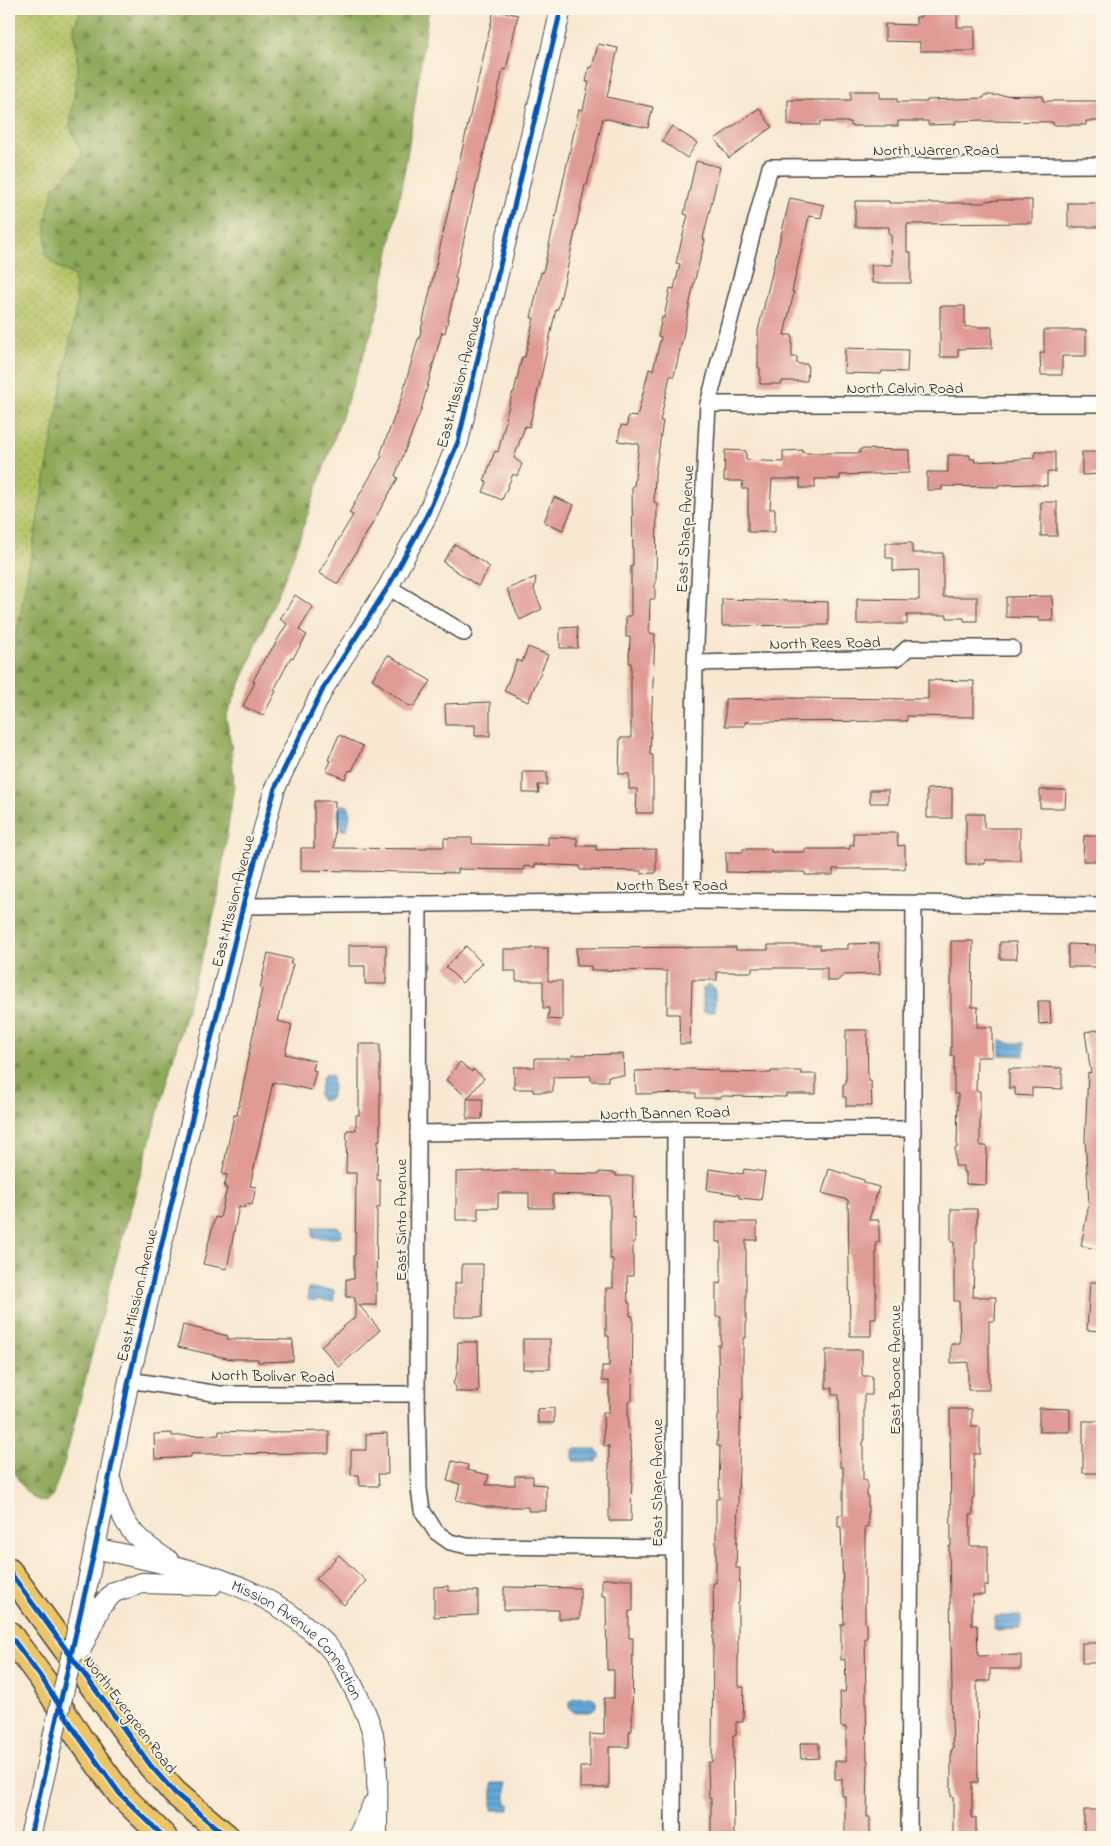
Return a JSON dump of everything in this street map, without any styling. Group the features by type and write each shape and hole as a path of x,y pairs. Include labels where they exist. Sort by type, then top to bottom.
{"main road":[{"name":"North Evergreen Road","path":"9,1571 151,1766 175,1793 227,1837"},
{"path":"9,1634 43,1680 80,1738 120,1794 164,1837"}],"street":[{"name":"East Mission Avenue","path":"30,1837 86,1591 129,1380 242,906 275,788 324,687 388,587 427,515 458,442 561,9"},
{"name":"North Warren Road","path":"770,167 1102,165"},
{"name":"East Sharp Avenue","path":"692,901 695,663 708,404 770,167"},
{"name":"North Calvin Road","path":"708,404 1102,404"},
{"path":"388,587 464,633"},
{"name":"North Rees Road","path":"695,663 897,658 908,648 1012,648"},
{"name":"North Best Road","path":"242,906 692,901 1102,905"},
{"name":"East Sinto Avenue","path":"419,904 417,1394 419,1489 422,1510 436,1532 450,1542 467,1546 673,1548"},
{"name":"East Boone Avenue","path":"909,1837 914,904"},
{"name":"East Sharp Avenue","path":"673,1837 675,1129"},
{"name":"North Bannen Road","path":"418,1133 675,1129 913,1129"},
{"name":"North Bolivar Road","path":"129,1380 219,1394 417,1394"},
{"path":"110,1478 117,1506 133,1534 151,1549 182,1568"},
{"name":"Mission Avenue Connection","path":"95,1548 215,1576 241,1586 290,1613 332,1650 364,1709 372,1733 376,1756 377,1837"},
{"path":"66,1683 101,1606 114,1592 142,1583 241,1586"},
{"path":"358,1837 377,1793"}],"green space":[{"path":"11,9 81,9 74,27 78,67 70,126 83,157 46,220 57,266 74,276 77,303 9,677 9,16"},
{"path":"81,9 429,9 407,157 376,319 289,568 226,717 231,744 234,786 217,903 110,1282 64,1464 52,1497 46,1502 39,1501 28,1493 19,1481 9,1461 9,677 77,303 74,276 57,266 46,256 46,220 54,187 83,157 70,126 78,67 74,27"}],"water":[{"path":"342,804 348,806 350,812 347,830 341,830 339,820 338,810"},
{"path":"707,985 715,988 715,1012 703,1012 703,988 706,988"},
{"path":"1000,1041 1024,1043 1024,1056 1000,1055"},
{"path":"325,1074 332,1075 333,1090 330,1099 322,1101 318,1095 322,1078"},
{"path":"313,1227 339,1227 339,1230 342,1230 341,1236 339,1238 313,1238"},
{"path":"308,1288 334,1290 334,1301 308,1300"},
{"path":"573,1449 597,1449 597,1452 600,1453 600,1458 597,1458 597,1462 573,1461"},
{"path":"995,1616 1021,1616 1021,1629 995,1630"},
{"path":"592,1697 596,1701 596,1707 591,1712 574,1712 569,1708 569,1702 574,1698"},
{"path":"492,1783 506,1783 506,1804 509,1804 509,1810 492,1810"}],"building":[{"path":"921,9 957,9 957,27 975,27 975,51 920,51 920,42 885,41 885,24 916,25 916,17 921,17"},
{"path":"494,10 518,15 506,70 503,69 455,278 457,279 445,333 442,332 421,410 395,476 398,478 338,584 319,573 353,515 349,513 382,456 380,455 401,399 419,339"},
{"path":"598,44 618,48 607,97 653,107 648,128 603,118 587,185 585,185 558,309 556,309 529,427 525,426 514,458 522,464 517,476 513,474 502,500 483,492 487,482 484,481 495,451 498,452 522,357 525,357 534,318 531,318 541,272 543,273 579,109 583,110 589,82 586,82 589,67 592,68"},
{"path":"851,91 880,91 880,98 897,98 897,102 984,98 984,95 1043,96 1043,101 1102,101 1102,121 1086,121 1086,125 1053,125 1053,122 983,120 955,121 956,124 928,125 928,121 898,121 898,126 851,126 851,122 820,122 820,125 788,125 788,100 851,100"},
{"path":"759,108 772,127 729,158 715,139"},
{"path":"672,126 697,143 687,158 662,141"},
{"path":"696,161 720,167 674,376 670,376 660,421 663,421 655,474 654,502 657,503 656,583 655,599 650,599 649,634 655,634 650,755 653,755 653,813 636,813 637,789 629,789 629,774 619,774 620,738 631,738 630,637 626,637 626,616 631,616 631,566 633,566 632,486 634,486 639,444 618,441 621,425 627,426 628,416 637,417 649,369 653,370 661,337 658,336 662,317 664,318 670,288 674,289 680,264 676,263 688,215 684,214"},
{"path":"790,198 824,205 821,218 809,216 784,335 792,335 792,357 797,357 797,364 808,364 807,381 782,381 782,384 760,384 758,331"},
{"path":"1032,200 1032,223 907,224 907,252 911,252 911,283 872,283 871,265 892,265 891,234 889,234 889,227 855,227 855,201 985,203 985,201"},
{"path":"1068,203 1102,203 1102,227 1068,227"},
{"path":"940,306 965,306 965,327 992,327 992,348 958,349 958,357 940,357"},
{"path":"1044,330 1086,330 1086,356 1062,356 1062,375 1041,375 1040,353 1044,353"},
{"path":"845,348 908,350 907,372 882,371 881,374 844,373"},
{"path":"860,449 909,450 909,473 840,475 840,479 815,479 815,488 800,488 800,479 772,479 770,509 775,509 775,532 748,532 748,489 742,489 743,481 724,481 725,450 746,451 746,460 783,462 783,451 803,450 803,453 860,453"},
{"path":"1035,452 1055,452 1055,472 1047,472 1047,486 1031,484 998,485 998,487 942,486 942,490 927,490 927,472 948,472 948,455 970,455 970,459 975,459 974,462 1035,458"},
{"path":"1082,452 1102,452 1102,474 1082,475"},
{"path":"554,497 574,505 563,530 544,522"},
{"path":"1041,502 1057,502 1057,536 1041,536"},
{"path":"886,543 912,543 912,553 943,553 943,597 977,597 977,621 964,621 964,618 947,618 947,615 907,615 907,624 857,624 857,599 919,600 919,570 893,571 893,558 886,558"},
{"path":"455,544 490,567 478,586 443,562"},
{"path":"536,577 534,590 542,609 520,620 507,589"},
{"path":"295,595 313,607 299,630 307,635 293,658 291,657 263,716 243,706 266,656 287,624 280,619"},
{"path":"1052,596 1053,621 1039,621 1039,618 1006,617 1006,597"},
{"path":"722,599 828,602 828,625 722,626"},
{"path":"577,627 578,648 560,648 560,628"},
{"path":"528,647 548,655 528,702 504,691 517,660 522,662"},
{"path":"388,655 431,681 414,706 409,706 372,679"},
{"path":"928,680 974,681 974,717 907,716 907,721 745,722 745,726 725,726 725,699 928,699"},
{"path":"490,702 490,736 475,736 475,725 446,725 445,704"},
{"path":"339,735 363,746 352,771 349,770 345,779 326,771 331,761 328,760"},
{"path":"523,772 547,772 547,785 538,785 539,793 523,793"},
{"path":"952,788 952,818 927,818 927,789"},
{"path":"870,790 888,790 888,803 870,803"},
{"path":"1040,790 1066,790 1065,808 1040,808"},
{"path":"314,801 335,801 334,848 426,849 426,847 444,847 444,838 472,838 472,844 548,845 548,837 577,838 577,846 596,846 596,850 656,849 656,873 641,874 641,871 580,870 580,866 535,864 535,867 524,866 524,870 458,869 458,873 301,870 301,848 314,848"},
{"path":"966,814 984,814 984,828 1020,828 1020,860 985,860 985,864 966,864"},
{"path":"853,833 897,833 898,846 905,845 905,869 833,869 833,875 805,875 805,872 726,872 726,852 743,852 743,849 771,849 771,852 805,852 805,849 850,849 850,845 854,845"},
{"path":"1084,836 1102,836 1102,861 1083,861"},
{"path":"951,941 973,941 972,1007 978,1007 977,1027 992,1027 992,1057 977,1057 976,1091 980,1091 980,1146 987,1146 986,1185 966,1184 966,1172 963,1172 963,1166 955,1166 958,1094 954,1094 954,1056 951,1056"},
{"path":"1000,942 1016,942 1017,959 1000,959"},
{"path":"879,943 880,974 844,975 837,981 827,981 827,968 752,968 752,972 717,972 717,980 692,980 690,1044 680,1044 679,1014 667,1014 667,971 591,970 591,966 577,966 576,948 736,947 736,950 768,950 768,945 820,945 820,949 848,949 848,944"},
{"path":"1068,944 1096,945 1096,954 1102,954 1102,967 1068,967"},
{"path":"349,945 386,945 386,984 365,984 365,966 349,966"},
{"path":"466,946 482,963 462,983 446,967"},
{"path":"548,948 548,981 562,981 562,1020 548,1019 549,1008 543,1008 543,981 516,981 516,971 504,971 504,949"},
{"path":"268,953 292,959 290,964 293,964 278,1021 292,1025 285,1054 315,1061 313,1070 316,1071 311,1090 273,1082 250,1186 256,1187 252,1205 246,1204 245,1208 239,1206 227,1269 203,1264 215,1217 220,1218 227,1188 224,1187 227,1175 222,1174 234,1115 237,1115 247,1067 262,989 260,988"},
{"path":"1038,1001 1050,1001 1051,1023 1039,1024"},
{"path":"1102,1029 1102,1250 1081,1246 1089,1203 1085,1139 1088,1072 1091,1073 1085,1032"},
{"path":"846,1030 867,1030 868,1081 871,1081 872,1106 846,1106 846,1097 843,1097 843,1084 846,1084"},
{"path":"359,1044 380,1044 380,1140 378,1140 377,1180 380,1180 380,1208 377,1208 376,1305 359,1305 380,1330 339,1367 321,1346 355,1317 355,1297 346,1297 346,1279 354,1279 356,1173 346,1173 347,1130 356,1130 356,1115 359,1115"},
{"path":"623,1054 624,1076 608,1076 608,1081 591,1081 591,1076 553,1077 553,1092 533,1092 533,1089 514,1089 514,1067 535,1067 535,1058 572,1058 572,1055"},
{"path":"460,1062 472,1072 473,1069 484,1078 468,1098 446,1080"},
{"path":"1038,1067 1062,1068 1062,1089 1032,1088 1032,1096 1015,1095 1015,1088 1009,1088 1009,1069 1038,1069"},
{"path":"718,1070 718,1072 771,1073 771,1071 801,1071 801,1074 816,1074 816,1094 786,1094 786,1097 721,1096 721,1098 696,1098 696,1093 636,1094 635,1071"},
{"path":"467,1099 483,1099 482,1119 467,1119"},
{"path":"709,1169 743,1174 744,1169 765,1172 761,1200 739,1198 739,1195 707,1190"},
{"path":"829,1169 864,1180 864,1183 879,1187 869,1220 879,1220 879,1242 876,1242 876,1319 871,1319 871,1336 850,1336 848,1200 822,1193"},
{"path":"553,1170 553,1173 599,1174 599,1172 616,1173 616,1176 633,1176 632,1218 635,1218 635,1242 633,1242 633,1276 627,1276 628,1303 630,1303 630,1316 633,1316 632,1401 628,1401 628,1428 632,1469 631,1521 609,1521 609,1446 604,1446 603,1412 609,1412 609,1381 602,1381 602,1366 609,1366 609,1336 606,1336 606,1288 613,1288 613,1259 610,1259 610,1196 553,1194 553,1208 529,1208 529,1193 498,1193 498,1208 478,1208 478,1220 456,1220 456,1172"},
{"path":"951,1209 977,1209 973,1297 996,1297 995,1321 989,1321 989,1390 968,1390 968,1362 951,1363 951,1344 960,1344 959,1301 954,1301 954,1242 951,1242"},
{"path":"716,1222 757,1222 757,1240 746,1240 746,1338 743,1338 743,1399 741,1399 736,1568 740,1568 738,1687 744,1687 743,1722 736,1722 736,1735 733,1735 734,1837 711,1837 711,1798 709,1798 708,1762 712,1762 713,1583 716,1583 716,1499 719,1499 720,1446 717,1446 719,1416 718,1345 721,1345 721,1317 716,1317 716,1283 721,1284 721,1242 716,1242"},
{"path":"462,1264 483,1264 482,1317 455,1317 455,1283 462,1283"},
{"path":"1090,1282 1102,1282 1102,1331 1087,1330"},
{"path":"183,1325 228,1336 227,1339 293,1340 293,1361 258,1362 258,1359 231,1359 178,1347"},
{"path":"523,1339 550,1339 550,1369 523,1369"},
{"path":"458,1342 478,1342 479,1392 456,1392 456,1387 453,1383 457,1375"},
{"path":"826,1350 862,1350 862,1376 872,1376 872,1395 864,1395 863,1442 863,1480 867,1480 868,1495 868,1527 865,1527 865,1624 867,1624 867,1638 865,1638 868,1761 867,1817 870,1817 870,1837 845,1837 845,1796 842,1796 842,1779 835,1779 835,1761 846,1761 846,1727 841,1727 840,1692 845,1692 846,1685 845,1659 841,1660 841,1624 844,1624 841,1527 838,1527 838,1515 843,1515 843,1467 840,1467 839,1395 832,1395 832,1388 826,1388"},
{"path":"554,1408 554,1423 538,1423 537,1409"},
{"path":"1039,1408 1070,1409 1070,1432 1039,1432"},
{"path":"950,1409 972,1409 972,1427 980,1427 980,1454 974,1454 974,1497 973,1515 970,1515 970,1546 988,1546 988,1587 984,1585 984,1595 972,1595 972,1625 977,1625 978,1656 1021,1655 1021,1669 990,1669 990,1681 977,1681 978,1782 972,1782 972,1818 976,1818 976,1837 953,1837 949,1546 951,1546"},
{"path":"1083,1421 1102,1421 1102,1473 1083,1473"},
{"path":"219,1431 276,1433 329,1431 329,1453 191,1454 191,1457 155,1459 154,1434 172,1433 172,1436 219,1435"},
{"path":"387,1433 388,1474 378,1474 379,1486 360,1486 359,1475 351,1475 351,1450 366,1450 366,1434"},
{"path":"452,1461 468,1465 467,1470 489,1475 486,1485 515,1485 515,1476 533,1476 533,1484 546,1485 546,1511 528,1511 528,1507 486,1507 456,1500 460,1484 447,1481"},
{"path":"339,1555 366,1581 344,1605 316,1579"},
{"path":"602,1579 633,1579 633,1611 629,1611 629,1638 633,1638 632,1731 629,1731 629,1747 609,1747 609,1788 580,1788 580,1767 590,1767 590,1734 604,1735 604,1698 614,1698 614,1670 607,1670 606,1596 602,1596"},
{"path":"448,1586 449,1591 478,1591 478,1615 434,1617 434,1587"},
{"path":"504,1587 580,1588 580,1619 559,1619 559,1610 504,1610"},
{"path":"1082,1643 1102,1643 1102,1663 1082,1663"},
{"path":"800,1743 819,1743 819,1758 801,1759"},
{"path":"1084,1810 1102,1810 1102,1837 1084,1837"}],"cycle path":[{"path":"30,1837 95,1548 129,1380 243,906 275,788 324,687 388,587 427,515 458,442 561,9"},
{"path":"9,1571 151,1766 175,1793 227,1837"},
{"path":"9,1634 43,1680 79,1737 120,1794 164,1837"}]}
